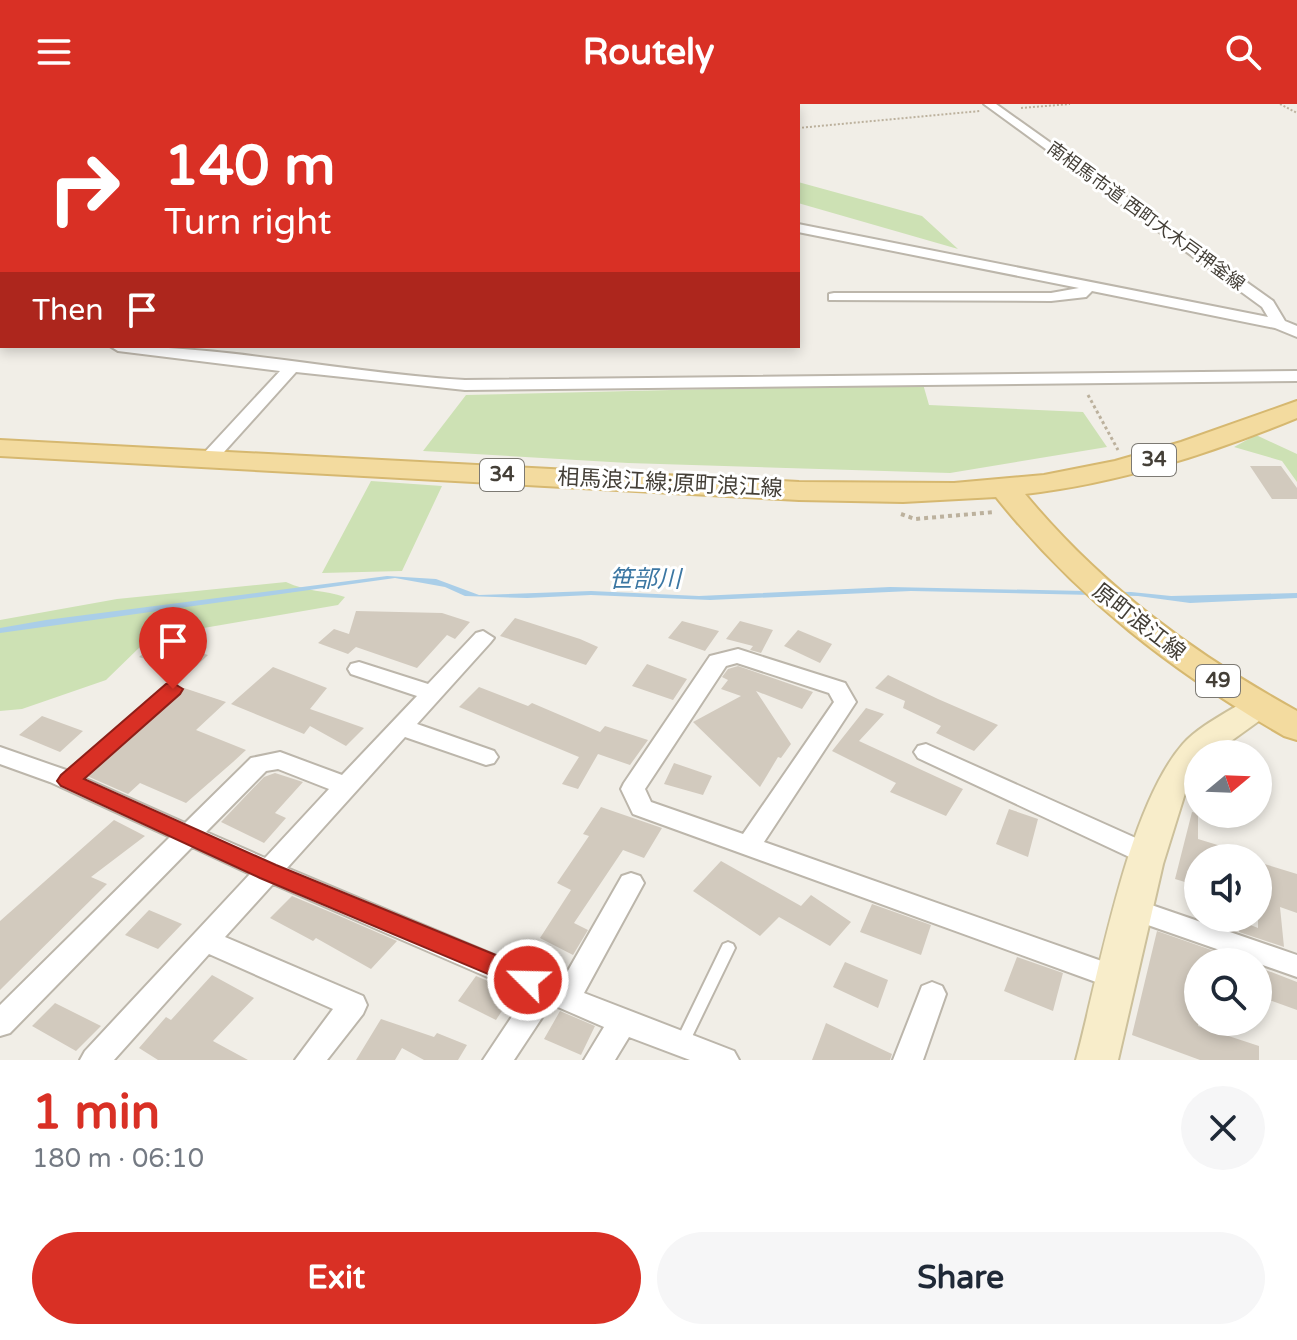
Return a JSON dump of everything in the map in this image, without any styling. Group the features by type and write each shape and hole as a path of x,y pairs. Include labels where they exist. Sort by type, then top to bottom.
{"main road":[{"name":"34","path":"1005,489 1174,454 1297,409"},
{"name":"相馬浪江線;原町浪江線","path":"0,448 761,488 923,492 1005,489"},
{"name":"原町浪江線","path":"1005,489 1082,577 1143,630 1259,706 1297,727"}],"street":[{"name":"南相馬市道 西町大木戸押釜線","path":"993,107 1268,304 1279,324 1297,332"},
{"path":"800,228 1091,284 1279,324"},
{"path":"834,297 1051,297 1081,294 1091,284"},
{"path":"134,348 291,368 465,385 1297,376"},
{"path":"209,458 291,368"},
{"path":"95,1060 483,638"},
{"path":"749,845 845,702 837,688 738,656 718,661 633,789 642,808 1117,978"},
{"path":"359,669 431,693"},
{"path":"1097,1060 1134,910 1170,787 1185,762 1208,741 1259,706"},
{"path":"401,727 486,757"},
{"path":"926,752 1149,855"},
{"path":"0,755 68,781 268,871 623,1022 724,1060"},
{"path":"0,1024 259,764 280,760 345,786"},
{"path":"498,1060 557,992 631,883"},
{"path":"1134,910 1297,966"},
{"path":"206,941 353,1005 310,1060"},
{"path":"908,1060 932,994"},
{"path":"599,1060 623,1022"}],"lane":[{"path":"68,781 173,689"},
{"path":"682,1043 728,948"}],"path":[{"path":"800,128 993,107 1070,104"},
{"path":"1280,104 1297,113"},
{"path":"1079,379 1119,457"}],"green space":[{"path":"800,183 922,216 958,249 800,204"},
{"path":"923,384 929,405 1083,412 1107,447 950,473 628,463 423,451 466,395"},
{"path":"1256,435 1297,454 1297,482 1282,461 1234,447"},
{"path":"371,481 442,486 402,571 322,573"},
{"path":"286,582 345,597 338,605 192,630 142,645 106,680 22,709 0,711 0,620 117,599"}],"water":[{"path":"387,576 436,579 479,595 591,591 699,596 890,587 1131,592 1171,596 1297,593 1297,598 1190,603 1138,596 911,591 710,600 591,595 527,598 465,596 445,587 395,578 0,633 0,628 46,620"}],"building":[{"path":"1250,466 1281,466 1297,488 1297,499 1272,499"},
{"path":"356,611 442,613 470,622 455,639 447,635 417,668 356,647 348,654 318,643 334,629 349,634"},
{"path":"515,618 598,647 586,665 500,636"},
{"path":"682,621 719,631 705,651 668,638"},
{"path":"740,621 773,630 761,653 750,650 753,646 726,639"},
{"path":"798,630 832,644 820,663 784,646"},
{"path":"159,640 208,655 189,673 139,657"},
{"path":"647,664 687,679 673,700 632,686"},
{"path":"738,666 813,692 802,709 756,691 791,744 781,758 778,757 760,787 693,722 741,696 721,689 728,680 722,677 728,669"},
{"path":"273,667 327,688 310,709 364,728 346,746 310,726 304,734 231,704"},
{"path":"888,675 998,725 974,751 936,733 941,726 903,708 905,701 875,688"},
{"path":"479,687 528,706 532,703 600,732 605,726 648,740 630,765 598,754 578,789 562,784 579,757 459,707"},
{"path":"184,688 226,702 196,730 246,750 233,762 186,803 140,783 128,794 87,776"},
{"path":"866,708 884,714 859,741 963,789 946,816 890,792 896,783 832,751"},
{"path":"42,716 83,731 60,752 19,735"},
{"path":"674,763 712,776 703,795 664,784"},
{"path":"275,773 303,782 275,813 286,818 264,843 221,822 264,777"},
{"path":"601,807 662,828 644,858 623,850 574,923 588,930 573,955 540,938 571,890 557,883 589,836 583,834"},
{"path":"1009,809 1038,819 1028,857 996,844"},
{"path":"114,820 145,836 91,877 107,884 0,990 0,921"},
{"path":"1188,828 1198,828 1198,839 1214,844 1184,844 1184,882 1175,879"},
{"path":"721,861 801,906 811,895 851,922 830,946 779,917 760,936 693,891"},
{"path":"1272,866 1297,874 1297,913 1280,907 1284,947 1239,932 1272,932"},
{"path":"292,896 397,941 371,969 316,938 313,941 270,918"},
{"path":"872,904 931,925 921,955 860,932"},
{"path":"149,910 182,924 158,949 125,935"},
{"path":"1157,931 1206,948 1184,948 1184,1036 1228,1036 1259,1046 1259,1060 1200,1060 1132,1035"},
{"path":"1017,957 1063,973 1053,1011 1004,991"},
{"path":"845,962 888,980 878,1008 833,987"},
{"path":"1272,972 1297,982 1297,1010 1272,1001"},
{"path":"212,975 254,998 213,1041 248,1060 158,1060 139,1048 166,1017 171,1020"},
{"path":"476,976 514,992 496,1020 458,1001"},
{"path":"55,1003 101,1026 76,1051 32,1026"},
{"path":"560,1011 595,1026 581,1055 544,1039"},
{"path":"381,1019 434,1037 437,1033 467,1045 458,1060 424,1060 402,1048 395,1060 356,1060"},
{"path":"826,1023 892,1054 890,1060 812,1060"}],"route":[{"path":"173,689 68,781 268,871 528,980"}],"water label":[{"name":"笹部川","path":"645,579"}]}
